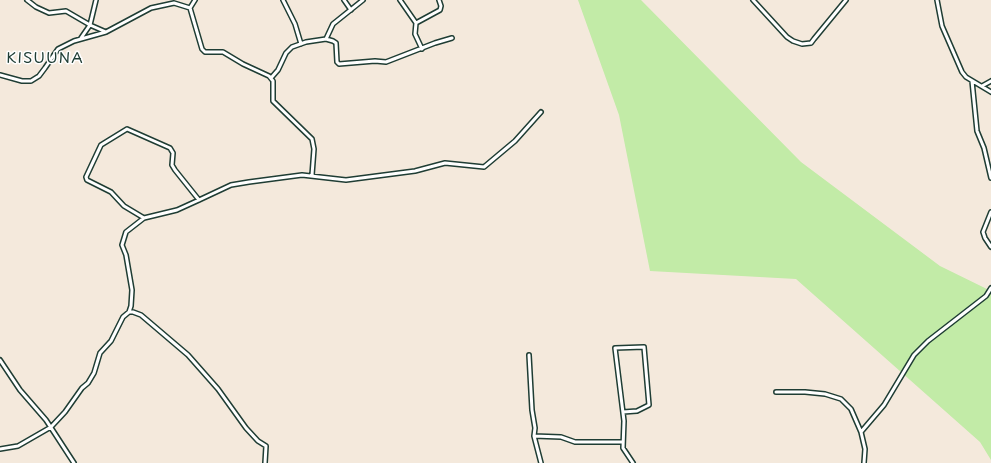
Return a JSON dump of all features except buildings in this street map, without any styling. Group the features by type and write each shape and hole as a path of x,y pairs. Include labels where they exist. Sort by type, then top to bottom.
{"street":[{"path":"27,0 36,7 49,13 66,11 90,25 106,32"},
{"path":"81,39 90,25 96,0"},
{"path":"194,0 190,8 202,49 205,52 223,52 271,78 273,81 273,101 312,139 314,149 312,175"},
{"path":"283,0 295,24 301,44"},
{"path":"344,0 352,10"},
{"path":"326,39 333,24 363,0"},
{"path":"400,0 416,23 415,34 422,49"},
{"path":"416,23 440,10 441,6 439,0"},
{"path":"753,0 787,37 793,42 802,44 811,43 814,40 846,0"},
{"path":"937,0 938,12 945,33 962,72 972,81 991,92"},
{"path":"0,75 22,81 31,81 46,68 58,49 81,39 106,32 151,8 174,3 190,8"},
{"path":"271,78 278,70 286,53 292,47 301,44 326,39 333,41 336,43 337,62 340,64 375,61 386,62 452,38"},
{"path":"972,81 977,131 984,148 991,178"},
{"path":"982,86 991,81"},
{"path":"0,449 18,446 51,427 65,412 82,388 88,383 94,373 100,353 110,341 123,317 129,312 132,290 126,255 122,246 126,232 144,218 177,210 231,185 290,176 312,175 346,180 367,176 415,171 445,163 484,167 515,141 541,112"},
{"path":"144,218 124,206 112,192 92,183 87,180 86,177 101,145 124,129 131,130 170,148 174,153 172,165 200,200"},
{"path":"991,212 983,232 991,247"},
{"path":"861,432 884,404 914,355 920,348 986,296 991,288"},
{"path":"129,312 141,315 188,356 207,376 252,435 266,446 265,463"},
{"path":"623,412 638,411 648,405 644,347 615,348 623,412 622,442 624,451 633,463"},
{"path":"529,355 532,410 535,428 534,436 542,463"},
{"path":"0,360 20,390 51,427 74,463"},
{"path":"776,392 825,394 841,400 851,409 861,432 865,449 864,463"},
{"path":"534,436 561,438 575,442 622,442"}],"green space":[{"path":"578,0 641,0 801,162 940,266 991,291 991,460 980,442 796,279 650,271 619,115"}],"district":[{"name":"KISUUNA","path":"45,59"}]}
